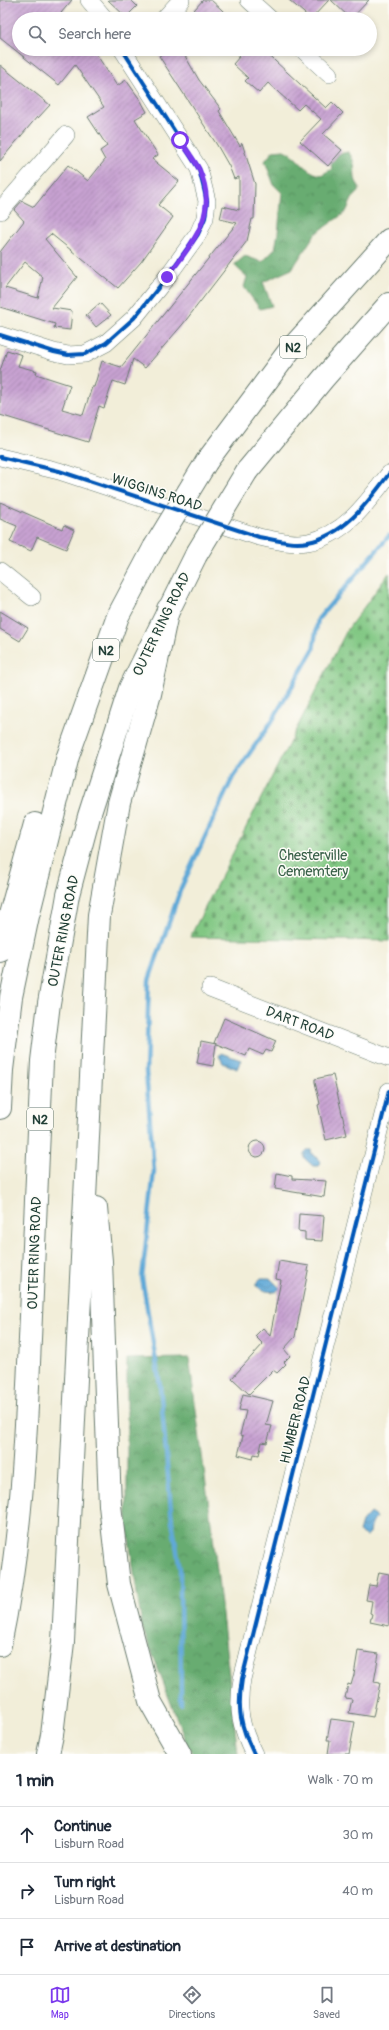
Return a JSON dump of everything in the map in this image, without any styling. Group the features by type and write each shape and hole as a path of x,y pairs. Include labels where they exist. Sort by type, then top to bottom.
{"highway":[{"name":"N2","path":"0,1108 2,1070 11,997 28,916 68,756 118,616 154,548 206,461 289,352 389,240"},
{"name":"OUTER RING ROAD","path":"0,1646 14,1568 21,1499 27,1410 42,1061 50,995 68,895 101,778 130,688 196,555 247,471 323,379 389,304"},
{"path":"48,1754 52,1735 63,1642 99,915 119,803 150,694 168,609"},
{"path":"0,951 35,825 68,756"},
{"path":"89,1137 101,1261 110,1505 120,1584 150,1701 180,1754"}],"street":[{"path":"90,0 99,12"},
{"path":"170,12 181,0"},
{"path":"249,0 262,12"},
{"path":"0,335 68,355 84,354 106,344 134,318 167,277 198,234 205,218 206,201 199,169 131,56"},
{"path":"310,56 329,74"},
{"path":"0,211 66,136"},
{"name":"WIGGINS ROAD","path":"0,457 59,471 259,537 286,543 308,542 326,536 348,522 366,505 389,474"},
{"path":"0,571 32,597"},
{"name":"DART ROAD","path":"210,988 389,1058"},
{"name":"HUMBER ROAD","path":"254,1754 241,1724 239,1710 242,1679 389,1091"}],"green space":[{"path":"284,150 294,156 309,170 321,175 332,169 331,164 339,154 348,152 354,162 355,178 359,186 359,192 352,199 346,212 315,234 292,269 263,282 272,306 260,309 244,287 247,277 234,265 245,256 262,262 275,249 282,193 274,185 265,161 273,151"},
{"name":"Chesterville Cememtery","path":"389,573 389,941 190,937 347,630"},
{"path":"189,1358 214,1544 238,1754 194,1754 188,1748 142,1627 127,1525 127,1359"}],"water":[{"path":"221,1053 241,1060 237,1069 223,1063 219,1056"},
{"path":"307,1150 311,1150 312,1154 320,1160 321,1164 319,1166 313,1166 304,1158 304,1153"},
{"path":"261,1278 270,1278 280,1288 276,1292 266,1291 256,1286 256,1283"},
{"path":"370,1513 376,1517 371,1526 370,1533 366,1536 359,1532 362,1522"}],"building":[{"path":"0,0 72,0 62,12 12,12 12,48 0,38"},
{"path":"108,0 131,0 137,6 131,12 121,12"},
{"path":"203,0 211,0 224,12 196,12 194,10"},
{"path":"289,0 329,0 318,12 303,12"},
{"path":"331,0 369,0 358,12 344,12"},
{"path":"23,56 98,56 117,86 126,80 141,101 147,112 135,119 158,155 152,159 179,181 158,205 173,217 141,262 118,288 51,234 45,239 77,277 52,308 72,311 70,330 54,328 55,324 0,307 0,252 24,221 14,210 22,201 34,207 68,165 88,181 105,160 100,151 107,146 88,117 104,107 75,65 59,85","holes":["25,262 43,277 38,298 5,288"]},
{"path":"159,56 185,56 199,80 221,109 219,111 240,146 242,143 255,184 254,219 252,219 247,241 183,324 145,368 133,359 125,385 113,381 104,408 99,406 88,442 0,415 0,371 7,350 22,355 18,366 37,371 36,374 70,385 62,409 83,415 102,361 121,367 237,223 220,219 223,206 239,210 239,177 234,179 229,166"},
{"path":"240,56 270,56 326,108 332,102 343,113 323,134 342,150 328,166 300,141 321,119 304,104 298,110 268,83 259,93 245,81 248,78 233,64"},
{"path":"0,65 50,105 38,118 37,117 0,161"},
{"path":"100,303 111,315 96,327 86,315"},
{"path":"0,502 62,529 64,525 74,530 66,549 37,537 31,551 10,542 17,526 0,519"},
{"path":"0,611 28,628 20,641 0,629"},
{"path":"224,1018 276,1041 271,1052 266,1050 263,1055 249,1049 246,1056 214,1043"},
{"path":"201,1041 216,1044 213,1066 197,1063"},
{"path":"333,1075 347,1135 326,1140 318,1105 320,1104 315,1079"},
{"path":"254,1141 260,1141 265,1146 263,1155 260,1157 254,1157 249,1152 249,1146"},
{"path":"277,1173 292,1176 292,1179 326,1181 324,1197 275,1189"},
{"path":"299,1214 324,1216 322,1241 305,1240 305,1232 298,1231"},
{"path":"279,1261 309,1266 295,1337 284,1349 290,1356 284,1362 286,1364 277,1373 273,1370 249,1394 232,1378 263,1344 255,1336 263,1328 270,1336 281,1280 276,1279"},
{"path":"243,1394 273,1401 266,1425 272,1426 267,1443 262,1442 259,1455 254,1454 253,1459 238,1455 243,1436 240,1435 246,1411 239,1410"},
{"path":"379,1572 389,1574 389,1626 370,1622 372,1614 370,1613 372,1601 366,1600 369,1585 376,1586"},
{"path":"358,1651 379,1654 374,1682 380,1683 373,1717 349,1713 352,1699 345,1698 348,1684 351,1685 354,1675"},
{"path":"331,1719 355,1722 349,1754 328,1754 330,1740 327,1740"}],"waterway":[{"path":"181,1704 180,1569 172,1521 160,1385 142,1278 154,1171 146,1072 149,980 181,888 233,777 272,721 313,650 318,619 389,536"}],"cycle path":[{"path":"0,335 54,352 68,355 85,354 106,343 134,318 167,277 198,234 205,218 207,201 199,169 126,56"},
{"path":"0,457 59,471 259,537 296,543 308,542 321,538 344,525 364,506 389,474"},
{"path":"254,1754 249,1744 241,1717 240,1699 242,1679 389,1091"}],"route":[{"path":"167,277 198,234 205,218 205,188 199,169 180,140"}]}
